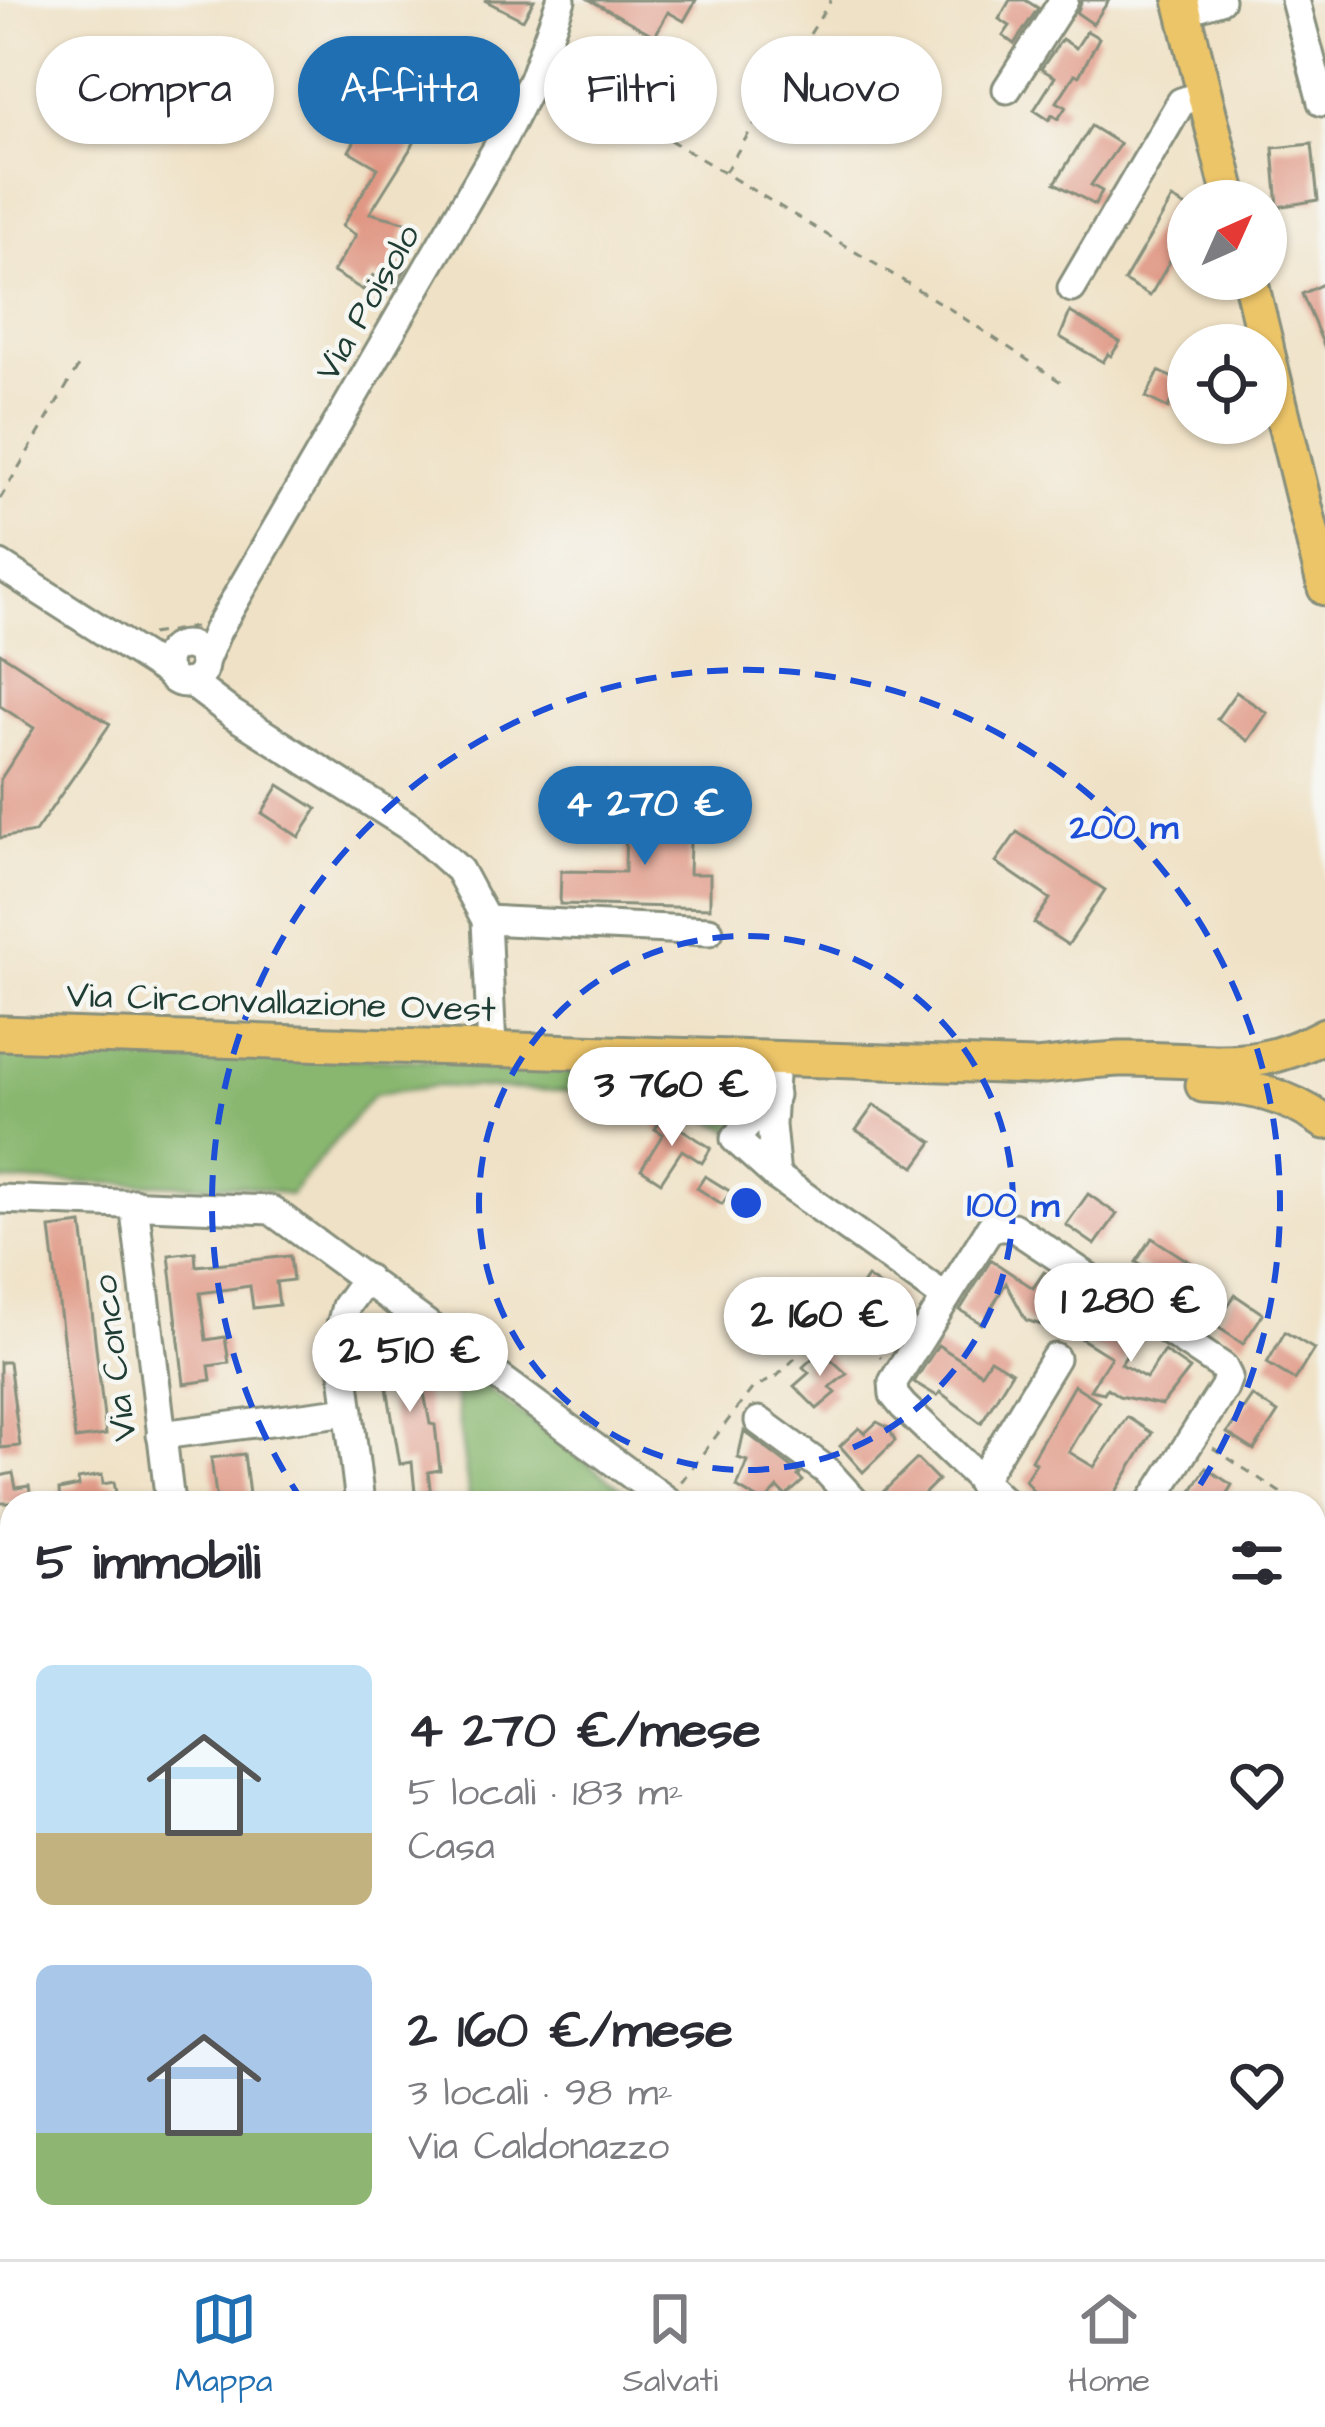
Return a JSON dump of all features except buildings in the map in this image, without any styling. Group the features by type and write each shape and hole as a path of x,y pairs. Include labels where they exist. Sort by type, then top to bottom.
{"main road":[{"path":"1183,5 1226,180"},
{"path":"1287,432 1325,589"},
{"name":"Via Circonvallazione Ovest","path":"0,1033 1034,1066 1121,1059 1241,1064 1281,1055 1325,1034"},
{"name":"Via Circonvallazione Ovest","path":"1034,1066 1118,1080 1263,1090 1294,1101 1325,1121"}],"street":[{"name":"Via Poisolo","path":"195,659 426,275 541,60 561,0"},
{"path":"1007,89 1064,0"},
{"path":"1183,5 1220,0"},
{"path":"1295,0 1322,102"},
{"path":"1072,288 1181,102 1204,94"},
{"path":"0,565 70,613 195,659 443,853 468,881 487,920 492,1049"},
{"path":"487,920 709,931"},
{"path":"775,1059 771,1125 776,1176 946,1298"},
{"path":"0,1199 271,1210 654,1491"},
{"name":"Via Conco","path":"134,1203 168,1491"},
{"path":"991,1491 894,1395 893,1382 991,1227 1013,1227 1222,1367 1228,1377 1159,1491"},
{"path":"359,1491 340,1323 366,1278"},
{"path":"980,1482 1055,1358"},
{"path":"161,1435 349,1411"},
{"path":"759,1421 826,1470 845,1491"}],"path":[{"path":"724,173 831,0"},
{"path":"541,60 950,309 1064,384"},
{"path":"0,500 81,362"},
{"path":"141,642 185,631 195,659"},
{"path":"838,1317 889,1366"},
{"path":"1205,1442 1276,1491"}],"green space":[{"path":"0,1047 757,1071 770,1086 734,1132 656,1095 437,1086 374,1094 290,1195 245,1186 0,1181"},
{"path":"450,1360 625,1491 468,1491"}]}
